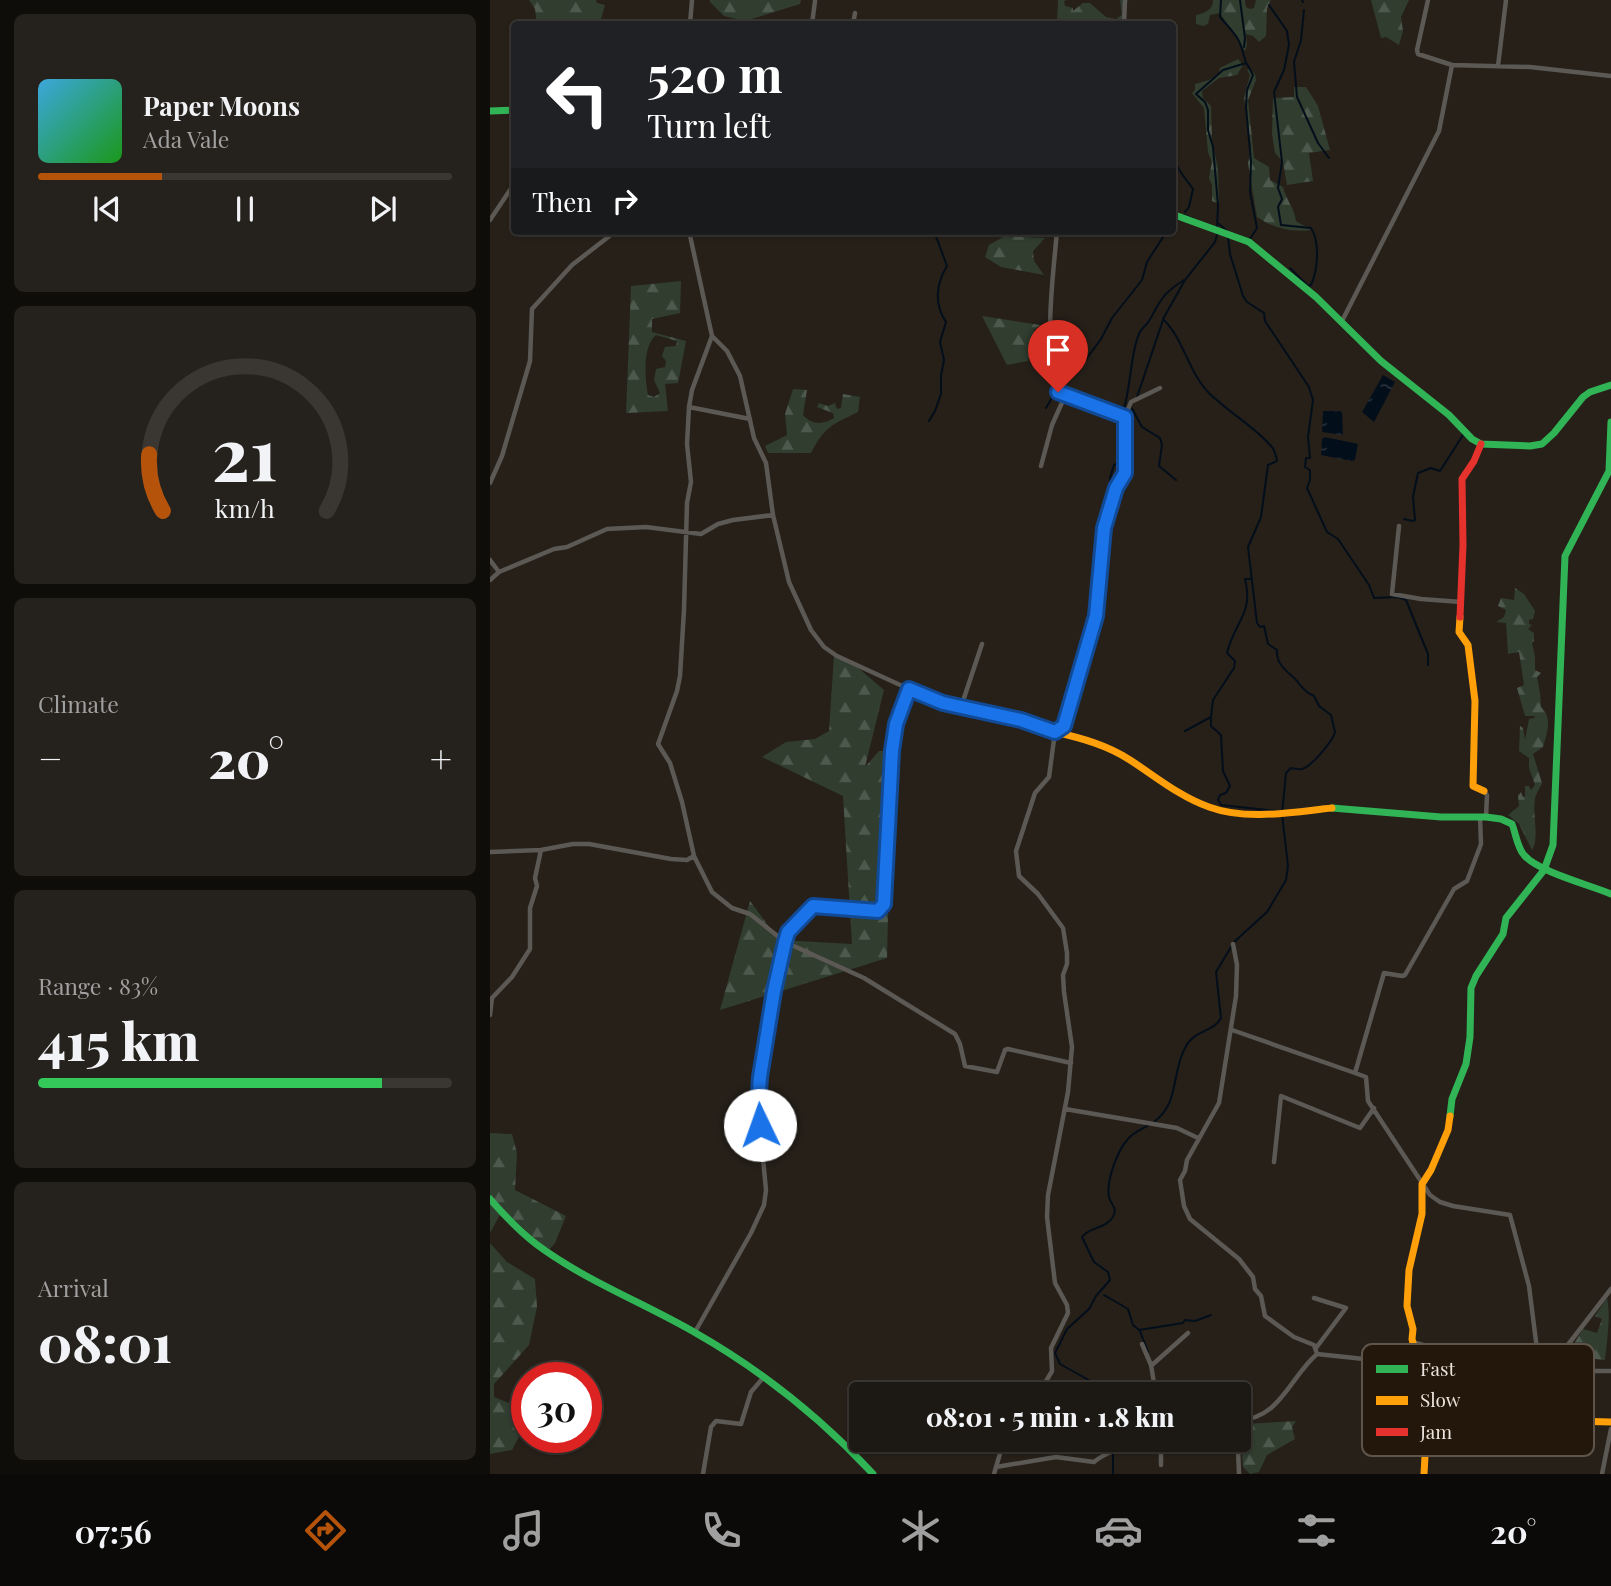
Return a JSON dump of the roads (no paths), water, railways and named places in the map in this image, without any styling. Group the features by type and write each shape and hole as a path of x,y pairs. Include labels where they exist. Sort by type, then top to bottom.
{"street":[{"path":"690,21 692,0"},
{"path":"1124,21 1125,0"},
{"path":"1427,0 1417,46 1418,54 1452,65 1498,66 1611,76"},
{"path":"1498,66 1506,0"},
{"path":"812,21 815,1"},
{"path":"854,21 855,13"},
{"path":"1342,321 1439,131 1452,65"},
{"path":"490,111 511,110"},
{"path":"490,220 511,188"},
{"path":"1178,215 1249,242 1283,268 1342,321 1381,361 1481,444 1542,444 1583,397 1611,385"},
{"path":"490,483 502,456 530,362 532,309 572,265 611,235"},
{"path":"691,235 712,336 692,390 689,407 687,444 691,482 687,503 680,676 658,744 670,763 694,856 712,892 722,902 750,914 785,942 864,978 955,1034 965,1066 996,1072 1005,1050 1008,1049 1071,1063"},
{"path":"1057,235 1049,343 1057,391 1120,416"},
{"path":"712,336 720,342 734,363 745,393 754,438 766,463 773,515 789,582 811,629 824,647 836,656 943,703 1021,720 1093,741 1129,759 1150,775 1208,807 1231,812 1273,814 1339,807 1441,817 1501,819 1512,824 1524,855 1544,870 1611,894"},
{"path":"1046,1382 1052,1371 1051,1348 1068,1313 1067,1305 1055,1283 1047,1217 1048,1195 1071,1063 1072,1047 1063,975 1067,953 1063,928 1038,894 1018,876 1016,851 1034,793 1049,777 1055,732 1064,726 1096,616 1102,539 1110,507 1125,473 1120,416 1131,402 1160,388"},
{"path":"1041,466 1052,425 1065,396"},
{"path":"689,407 750,419"},
{"path":"1414,1344 1407,1306 1413,1249 1422,1214 1422,1184 1448,1130 1452,1100 1466,1064 1470,1037 1471,988 1503,934 1506,918 1544,870 1553,845 1566,556 1609,471 1611,422"},
{"path":"1355,1073 1384,973 1405,975 1454,889 1468,881 1481,844 1487,795 1473,786 1475,701 1468,645 1459,632 1463,545 1462,480 1481,444"},
{"path":"490,580 499,572 607,529 646,527 701,534 718,524 733,520 773,515"},
{"path":"1399,527 1392,594 1461,601"},
{"path":"490,560 499,572"},
{"path":"961,707 982,644"},
{"path":"695,1332 764,1205 766,1190 758,1106 760,1077 774,991 788,932 813,906 878,911 884,904 892,751 896,724 909,689"},
{"path":"490,852 541,850 589,844 671,859 687,860 694,856"},
{"path":"490,1015 492,998 512,977 530,948 530,908 537,886 541,850"},
{"path":"1233,944 1237,983 1219,1103 1198,1138 1180,1180 1184,1206 1190,1219 1239,1259 1253,1277 1265,1316 1275,1325 1316,1351 1362,1359"},
{"path":"1232,1030 1366,1077 1368,1101 1422,1184 1440,1202 1510,1215 1529,1286 1536,1344"},
{"path":"1274,1162 1281,1096 1360,1128 1374,1108"},
{"path":"1065,1109 1177,1128 1198,1138"},
{"path":"490,1199 534,1243 695,1332 763,1378 840,1441 873,1474"},
{"path":"1569,1344 1611,1289"},
{"path":"1251,1417 1264,1414 1282,1399 1346,1308 1314,1298"},
{"path":"1152,1365 1188,1333"},
{"path":"1142,1344 1152,1365 1154,1382"},
{"path":"703,1474 710,1427 716,1421 741,1424 751,1392 763,1378"},
{"path":"1602,1474 1611,1429"},
{"path":"994,1474 1000,1452"},
{"path":"996,1467 1056,1457 1094,1462 1102,1454 1109,1452"},
{"path":"1161,1452 1161,1465"},
{"path":"1238,1452 1239,1474"},
{"path":"1424,1474 1425,1456"}],"water":[{"path":"1383,375 1395,382 1374,422 1362,412"},
{"path":"1323,411 1342,411 1343,435 1322,432"},
{"path":"1325,437 1358,444 1355,460 1321,455 1322,439"}],"waterway":[{"path":"1217,229 1218,205 1208,110 1205,102 1196,94 1223,70 1246,63 1237,38 1220,17 1221,0"},
{"path":"1240,0 1244,47"},
{"path":"1269,5 1287,31 1289,45 1284,70 1274,92 1282,162 1278,188 1282,199 1278,207 1281,225 1311,228 1317,248 1311,285 1308,286 1290,268"},
{"path":"1304,10 1301,40 1294,62 1297,97 1318,143 1329,158"},
{"path":"1247,64 1253,75 1247,90 1246,107 1251,162 1250,192 1257,228 1250,239"},
{"path":"1176,163 1193,189 1189,207 1185,212"},
{"path":"1183,215 1196,220"},
{"path":"1176,222 1179,219"},
{"path":"1219,224 1228,232"},
{"path":"929,421 941,394 944,360 940,342 946,322 938,294 947,266 935,235"},
{"path":"1046,408 1055,393 1087,358 1112,318 1142,280 1147,262 1164,235"},
{"path":"1217,235 1215,242 1185,280 1163,319 1176,336 1202,385 1216,400 1258,433 1274,451 1277,461 1268,465 1261,517 1248,547 1257,623 1260,627 1264,626 1268,644 1277,650 1282,666 1314,696 1319,706 1331,715 1335,732 1311,764 1302,769 1291,768 1286,773 1282,814 1288,866 1286,880 1267,912 1234,942"},
{"path":"1228,237 1230,254 1243,296 1247,302 1264,313 1265,321 1309,387 1313,400 1308,437 1310,458 1306,458 1305,467 1310,470 1307,488 1327,532 1338,539 1369,585 1374,598 1398,597 1406,600 1428,654 1428,665"},
{"path":"1122,415 1140,332 1163,298 1184,280"},
{"path":"1137,397 1163,320"},
{"path":"1054,394 1062,398"},
{"path":"1066,401 1118,418"},
{"path":"1131,407 1142,427 1160,438 1162,445 1159,466 1176,480"},
{"path":"1119,418 1123,428"},
{"path":"1404,519 1415,520 1413,497 1418,473 1431,468 1440,471 1463,435"},
{"path":"1112,488 1110,478 1114,465 1123,461"},
{"path":"1185,731 1211,717 1213,700 1234,668 1235,661 1227,653 1245,610 1245,579 1251,579"},
{"path":"1211,718 1211,726 1221,735 1223,771 1230,786 1226,793 1220,795 1218,800 1221,805 1276,811"},
{"path":"1154,1122 1172,1097 1185,1048 1193,1037 1218,1023 1221,1018 1216,972 1231,947"},
{"path":"1092,1382 1060,1364 1055,1353 1067,1329 1089,1309 1110,1280 1108,1272 1094,1262 1082,1237 1113,1217 1114,1209 1109,1190 1116,1159 1129,1138 1149,1125"},
{"path":"1104,1295 1128,1309 1133,1325 1139,1330 1183,1323 1185,1320 1195,1321 1211,1315"},
{"path":"1140,1331 1148,1352"},
{"path":"1113,1454 1113,1474"}]}
